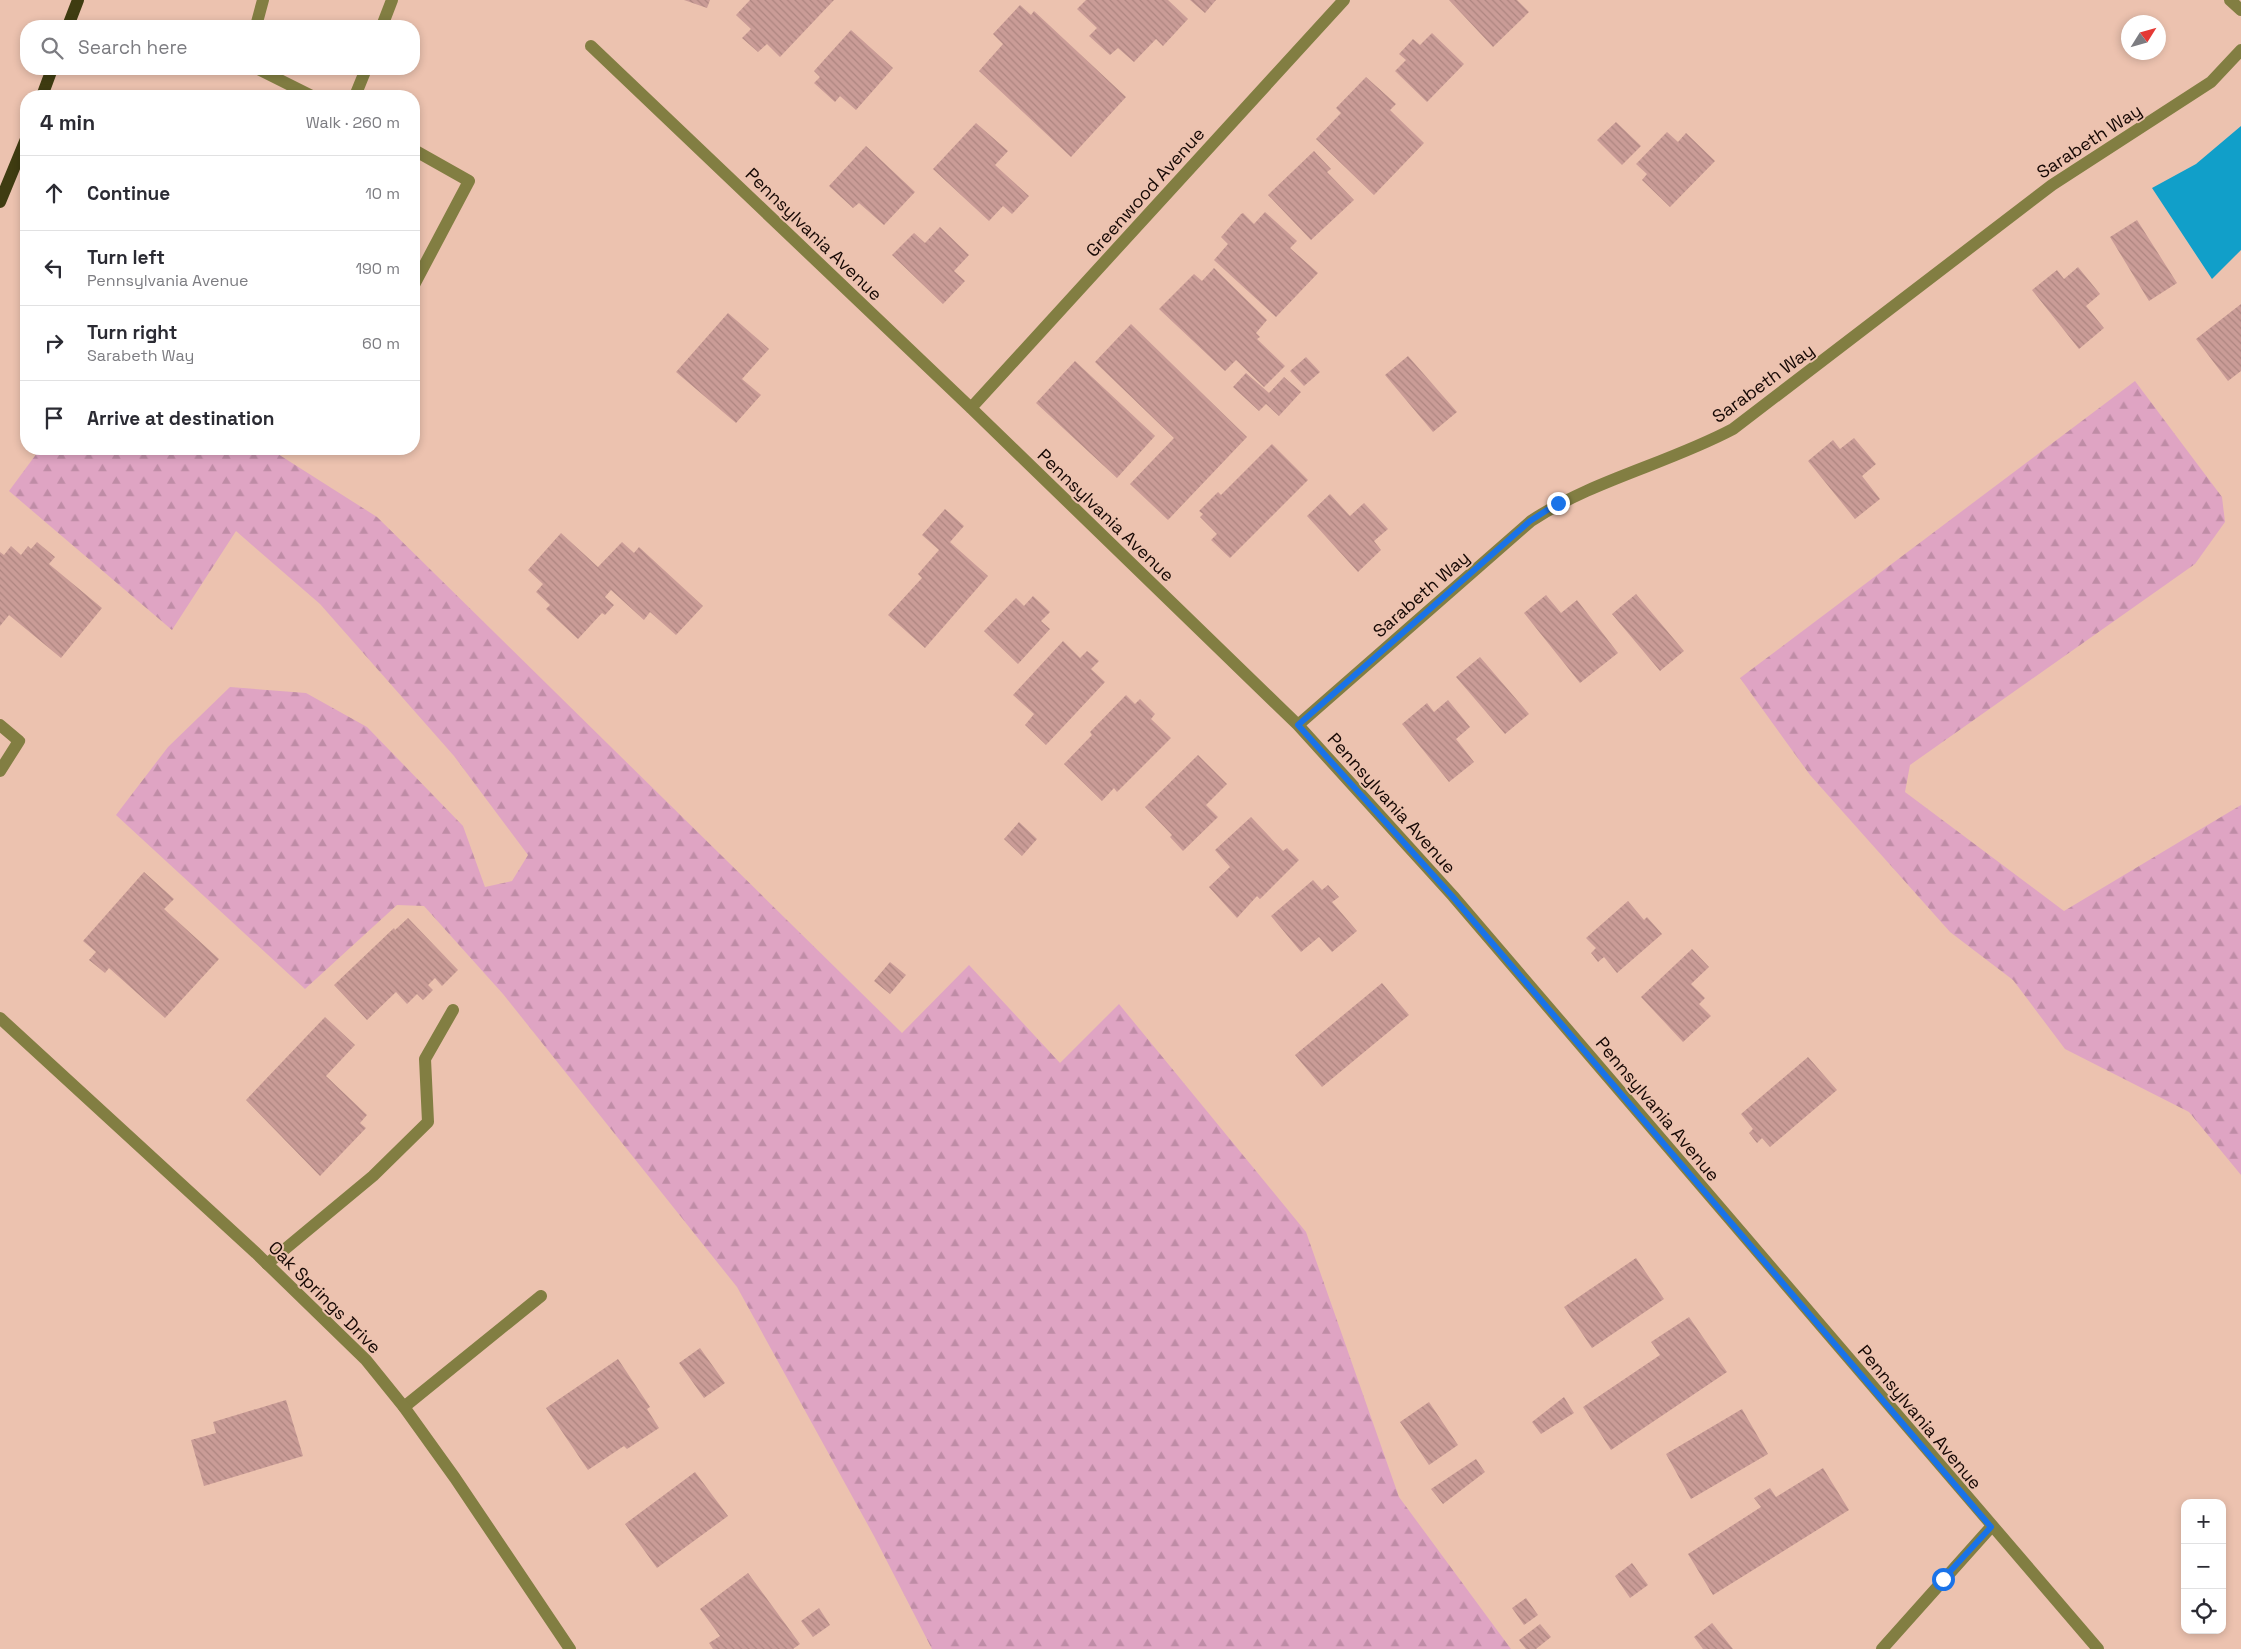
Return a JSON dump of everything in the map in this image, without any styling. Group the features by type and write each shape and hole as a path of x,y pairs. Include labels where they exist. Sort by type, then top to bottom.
{"main road":[{"path":"70,20 78,0"},
{"path":"44,90 50,75"},
{"path":"0,202 20,154"}],"street":[{"path":"258,20 263,0"},
{"path":"384,20 392,0"},
{"name":"Greenwood Avenue","path":"971,408 1344,0"},
{"path":"2230,0 2241,10"},
{"name":"Pennsylvania Avenue","path":"590,46 971,408 1298,725 1452,896 1991,1527 2098,1649"},
{"name":"Sarabeth Way","path":"1298,725 1530,521 1558,503 1586,490 1702,446 1733,429 2052,185 2210,82 2241,50"},
{"path":"270,75 300,90"},
{"path":"357,90 364,75"},
{"path":"420,153 469,181 420,275"},
{"path":"0,726 20,741 0,771"},
{"path":"268,1264 373,1176 428,1122 425,1059 453,1010"},
{"name":"Oak Springs Drive","path":"0,1018 268,1264 366,1360 404,1407 455,1478 570,1649"},
{"path":"404,1407 541,1296"},
{"path":"1882,1649 1991,1527"}],"green space":[{"path":"2135,381 2222,497 2225,522 2195,564 1910,765 1905,792 2064,911 2241,805 2241,1175 2189,1112 2065,1049 2013,980 1950,932 1810,775 1740,678"},
{"path":"36,455 279,455 377,517 902,1033 969,965 1060,1063 1119,1004 1306,1232 1399,1497 1511,1649 932,1649 874,1536 737,1287 503,994 424,906 397,905 305,989 116,815 168,747 230,687 306,693 367,727 463,826 485,887 512,881 528,855 454,756 320,604 236,531 172,630 9,491"}],"water":[{"path":"2241,126 2241,250 2212,279 2152,188 2196,164"}],"building":[{"path":"684,0 710,0 707,8"},
{"path":"750,0 834,0 780,57 767,44 758,52 742,38 751,29 736,15"},
{"path":"1086,0 1168,0 1188,19 1163,46 1156,39 1134,62 1118,48 1110,55 1089,36 1097,28 1077,9"},
{"path":"1190,0 1216,0 1205,13"},
{"path":"1449,0 1517,0 1529,12 1493,47"},
{"path":"1020,5 1031,15 1034,11 1126,97 1071,157 979,71 1003,44 993,34"},
{"path":"851,30 893,68 856,110 840,96 835,102 814,83 820,77 814,71"},
{"path":"1432,33 1464,64 1427,102 1395,71 1406,60 1399,54 1413,39 1420,45"},
{"path":"1366,77 1396,104 1390,110 1424,143 1374,195 1316,139 1341,113 1336,108"},
{"path":"1616,122 1641,146 1622,165 1597,140"},
{"path":"976,123 1008,151 995,165 1029,196 1012,214 1003,206 989,221 933,169"},
{"path":"1667,132 1678,142 1686,133 1715,161 1670,207 1642,180 1647,174 1636,164"},
{"path":"866,146 915,192 884,225 859,203 853,208 829,186"},
{"path":"1314,151 1331,169 1327,172 1354,200 1311,240 1268,195"},
{"path":"1265,212 1297,241 1290,248 1318,273 1276,317 1214,260 1228,244 1221,237 1241,214 1243,213 1254,224"},
{"path":"2137,220 2177,283 2149,301 2110,237"},
{"path":"940,227 969,255 954,271 965,281 943,304 892,255 914,233 925,243"},
{"path":"2078,267 2100,294 2086,306 2104,328 2079,349 2032,290 2057,270 2064,279"},
{"path":"1214,268 1267,320 1256,333 1260,337 1257,339 1285,366 1264,387 1236,360 1225,371 1159,309 1194,274 1202,281"},
{"path":"2241,304 2241,371 2228,381 2196,339"},
{"path":"728,313 769,349 742,379 761,395 736,423 676,372"},
{"path":"1131,324 1247,437 1168,520 1130,484 1174,438 1095,362"},
{"path":"1408,356 1457,412 1433,432 1385,375"},
{"path":"1306,357 1320,372 1304,386 1290,371"},
{"path":"1075,361 1155,436 1117,478 1036,403"},
{"path":"1246,373 1269,393 1284,377 1301,392 1279,416 1266,404 1259,411 1233,387"},
{"path":"1854,438 1876,464 1862,476 1880,499 1855,519 1808,461 1833,440 1840,449"},
{"path":"1272,444 1308,480 1230,558 1211,540 1217,534 1200,517 1203,514 1199,511 1218,492 1221,495"},
{"path":"1330,494 1350,516 1364,503 1388,529 1374,541 1381,550 1358,572 1307,516"},
{"path":"945,509 964,526 950,542 988,576 925,648 888,615 922,578 918,574 939,550 922,535"},
{"path":"561,533 598,567 622,542 634,553 639,547 703,606 676,635 650,612 644,620 611,590 605,597 614,605 605,615 602,613 578,639 546,609 550,605 536,592 543,584 528,570"},
{"path":"37,542 55,557 49,564 102,608 61,658 9,615 0,626 0,552 4,555 11,546 21,555 28,546 31,549"},
{"path":"1636,594 1684,651 1660,671 1612,614"},
{"path":"1546,595 1561,613 1577,600 1618,653 1580,683 1524,613"},
{"path":"1033,596 1050,612 1041,621 1050,629 1018,664 984,631 1016,598 1024,606"},
{"path":"1063,641 1080,658 1087,651 1099,661 1091,669 1105,682 1046,745 1025,725 1034,714 1013,695"},
{"path":"1480,657 1529,714 1505,734 1456,677"},
{"path":"1126,695 1135,704 1140,699 1155,714 1151,719 1171,738 1117,792 1114,788 1102,801 1064,764 1092,735 1090,732"},
{"path":"1448,700 1470,727 1456,739 1474,762 1449,782 1402,724 1427,703 1434,712"},
{"path":"1198,755 1227,784 1206,805 1218,817 1183,851 1170,837 1172,835 1145,807"},
{"path":"1251,817 1283,851 1287,848 1299,860 1260,899 1257,896 1237,918 1209,887 1230,867 1215,850"},
{"path":"1019,822 1037,839 1022,856 1004,839"},
{"path":"144,872 174,899 164,909 219,959 165,1018 109,968 105,973 89,960 96,952 83,941"},
{"path":"1313,880 1322,890 1328,885 1339,897 1332,902 1357,931 1332,952 1319,937 1301,952 1271,916"},
{"path":"1628,901 1644,920 1647,917 1662,934 1617,973 1604,957 1598,962 1591,953 1596,948 1586,938"},
{"path":"408,918 458,970 442,986 435,978 428,985 433,990 423,1000 417,994 407,1004 396,992 367,1020 334,985 394,928 395,930"},
{"path":"1692,949 1709,967 1691,984 1705,998 1699,1004 1711,1016 1683,1042 1641,997"},
{"path":"890,962 906,975 890,994 874,981"},
{"path":"1382,983 1409,1015 1322,1087 1295,1055"},
{"path":"325,1017 355,1045 326,1076 367,1115 360,1123 366,1128 320,1176 246,1100"},
{"path":"1808,1057 1837,1090 1770,1147 1762,1138 1757,1143 1749,1133 1753,1129 1741,1114"},
{"path":"1636,1258 1664,1299 1592,1348 1564,1307"},
{"path":"1689,1317 1727,1372 1611,1450 1583,1407 1660,1355 1651,1342"},
{"path":"700,1348 725,1383 704,1398 679,1363"},
{"path":"618,1359 650,1407 647,1409 659,1428 627,1449 624,1446 588,1470 546,1408"},
{"path":"1564,1397 1574,1413 1541,1434 1532,1422"},
{"path":"286,1400 303,1456 204,1486 191,1440 216,1433 213,1422"},
{"path":"1429,1402 1458,1445 1429,1465 1400,1422"},
{"path":"1742,1409 1768,1454 1691,1499 1666,1454"},
{"path":"1476,1459 1485,1472 1443,1504 1431,1489"},
{"path":"1823,1468 1849,1510 1713,1595 1688,1554 1761,1507 1754,1498 1770,1488 1776,1497"},
{"path":"695,1472 728,1516 657,1568 625,1524"},
{"path":"1632,1563 1648,1585 1630,1598 1615,1576"},
{"path":"748,1573 800,1644 793,1649 713,1649 709,1643 720,1636 700,1609"},
{"path":"1526,1598 1538,1615 1524,1625 1512,1608"},
{"path":"819,1608 830,1625 813,1637 801,1621"},
{"path":"1712,1623 1733,1649 1703,1649 1694,1637"},
{"path":"1540,1624 1551,1637 1536,1649 1526,1649 1519,1640"}],"route":[{"path":"1558,503 1530,521 1298,725 1452,896 1991,1527 1943,1579"}]}
